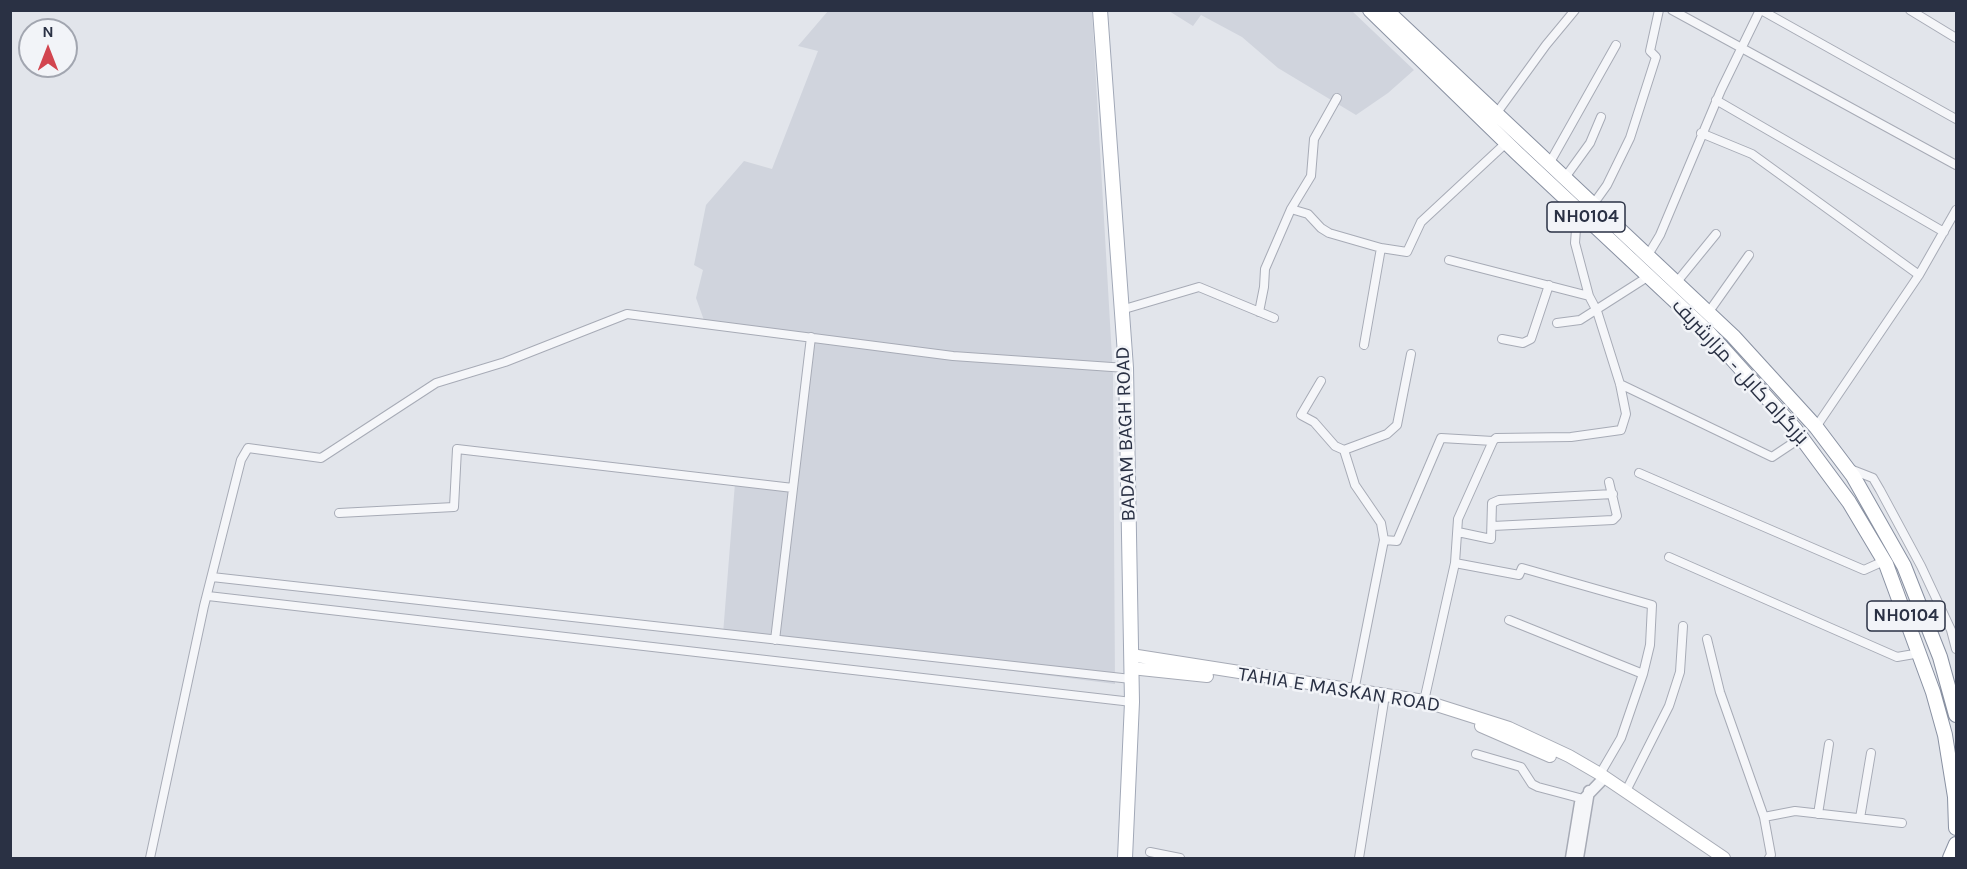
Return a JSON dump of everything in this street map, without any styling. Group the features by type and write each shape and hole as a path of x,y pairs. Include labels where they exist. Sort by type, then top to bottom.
{"main road":[{"name":"BADAM BAGH ROAD","path":"1100,10 1125,368 1132,702 1125,858"},
{"name":"بزرگراه کابل - مزارشریف","path":"1370,10 1506,143 1588,211 1648,255 1708,312 1816,428 1846,468 1904,566 1940,657 1956,715"},
{"name":"بزرگراه کابل - مزارشریف","path":"1386,10 1564,179 1588,211 1649,276 1707,331 1802,437 1849,502 1884,561 1920,653 1945,735 1955,797 1956,828"},
{"name":"TAHIA E MASKAN ROAD","path":"1131,668 1354,691 1472,723 1626,791 1725,858"},
{"name":"TAHIA E MASKAN ROAD","path":"1131,668 1384,699 1424,701 1509,728 1569,756 1711,858"},
{"path":"1950,858 1956,844"}],"street":[{"path":"1496,114 1575,10"},
{"path":"1424,701 1455,563 1458,519 1493,441 1496,438 1571,437 1621,430 1626,414 1620,384 1597,311 1589,296 1575,243 1576,229 1607,185 1629,138 1656,57 1650,51 1659,10"},
{"path":"1672,10 1890,132 1956,165"},
{"path":"1648,255 1660,236 1701,133 1760,10 1956,119"},
{"path":"1910,10 1956,38"},
{"path":"1549,164 1616,45"},
{"path":"1258,312 1264,287 1264,269 1291,209 1311,176 1314,139 1337,98"},
{"path":"1716,100 1944,232"},
{"path":"1564,179 1590,143 1601,117"},
{"path":"1701,133 1752,154 1919,274"},
{"path":"1291,209 1308,214 1321,228 1329,232 1381,248 1407,252 1421,222 1506,143"},
{"path":"1816,428 1919,274 1956,210"},
{"path":"1676,283 1716,234"},
{"path":"1364,345 1381,248"},
{"path":"1708,312 1749,255"},
{"path":"1449,260 1589,296"},
{"path":"1557,323 1580,320 1649,276"},
{"path":"1502,339 1523,344 1531,339 1549,285"},
{"path":"1121,310 1199,287 1274,318"},
{"path":"150,858 212,577 242,460 248,448 321,458 436,383 505,362 627,314 953,356 1125,368"},
{"path":"775,640 811,337"},
{"path":"1321,381 1301,415 1314,422 1335,446 1344,450 1387,434 1397,425 1412,354"},
{"path":"1620,384 1772,457 1802,437"},
{"path":"1384,540 1396,541 1441,438 1493,441"},
{"path":"339,513 454,507 457,449 793,488"},
{"path":"1344,450 1355,484 1381,523 1384,540 1354,691"},
{"path":"1846,468 1873,478 1921,566 1951,630 1956,649"},
{"path":"1639,473 1864,570 1884,561"},
{"path":"1493,526 1613,520 1617,516 1609,482"},
{"path":"1458,532 1491,539 1492,503 1499,500 1612,494"},
{"path":"1670,557 1897,657 1920,653"},
{"path":"1455,563 1519,575 1522,568 1652,605 1650,645 1643,674 1620,738 1601,778 1586,797 1571,858"},
{"path":"212,577 775,640 1131,668"},
{"path":"208,596 1132,702"},
{"path":"1509,620 1643,674"},
{"path":"1626,791 1669,706 1680,672 1683,626"},
{"path":"1707,639 1720,692 1764,817 1771,855 1769,858"},
{"path":"1359,858 1384,699"},
{"path":"1818,814 1829,744"},
{"path":"1860,818 1871,753"},
{"path":"1476,754 1521,767 1533,784 1538,787 1586,797"},
{"path":"1578,858 1586,797"},
{"path":"1764,817 1795,811 1902,823"},
{"path":"1150,852 1180,858"}],"shaded area":[{"path":"828,11 1092,11 1113,375 1115,684 723,634 735,483 792,488 811,337 705,323 696,298 703,270 694,265 706,205 744,161 772,169 818,51 798,46"},
{"path":"1169,11 1352,11 1414,70 1388,93 1356,115 1278,68 1242,37 1201,15 1193,26"}]}
